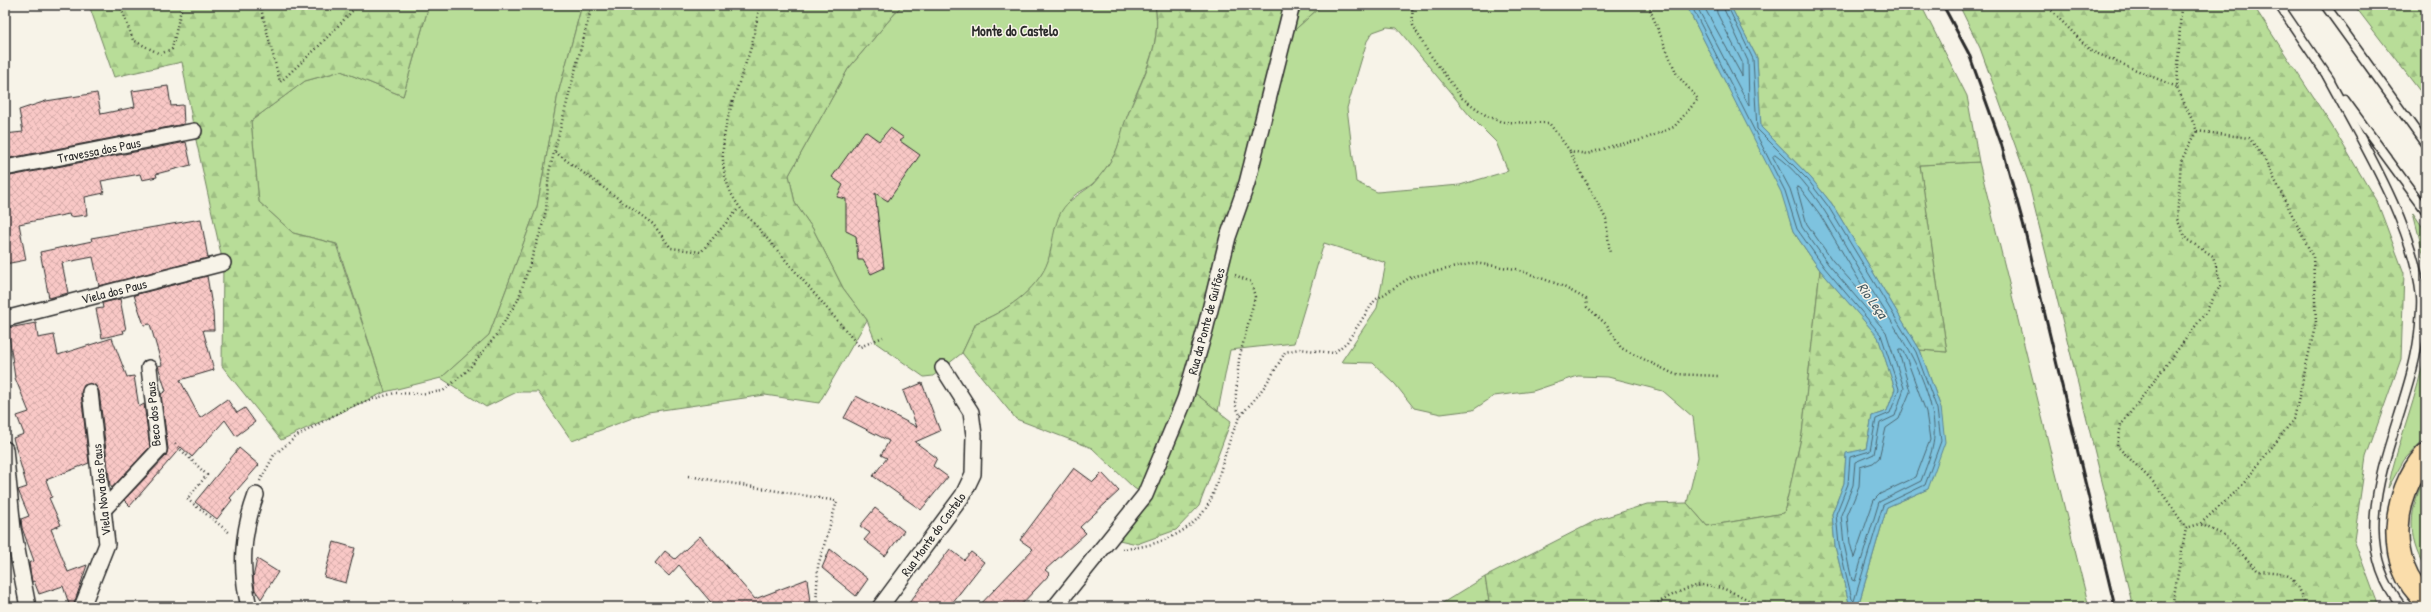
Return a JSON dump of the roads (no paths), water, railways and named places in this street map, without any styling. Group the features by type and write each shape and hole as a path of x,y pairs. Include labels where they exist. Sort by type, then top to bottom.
{"highway":[{"path":"2426,456 2415,467 2406,486 2400,508 2397,531 2400,554 2407,577 2419,594 2426,600"}],"street":[{"name":"Rua da Ponte de Guifões","path":"1055,607 1145,495 1182,406 1205,330 1217,278 1247,183 1292,5"},
{"name":"Travessa dos Paus","path":"5,168 194,131"},
{"name":"Viela dos Paus","path":"5,319 223,263"},
{"name":"Beco dos Paus","path":"103,510 159,450 149,368"},
{"name":"Rua Monte do Castelo","path":"880,607 963,495 973,474 974,441 971,412 943,368"},
{"name":"Viela Nova dos Paus","path":"82,607 107,544 90,392"},
{"path":"5,449 14,529 28,607"},
{"path":"249,607 242,556 247,520 256,495"}],"lane":[{"path":"2279,5 2327,76 2426,211"},
{"path":"2325,5 2426,145"},
{"path":"2327,76 2391,198 2410,249 2422,298 2419,340 2412,376 2384,464 2374,513 2373,538 2382,572 2392,595 2402,607"}],"water":[{"name":"Rio Leça","path":"1686,5 1730,5 1757,58 1761,127 1811,178 1832,204 1920,350 1941,408 1945,442 1928,489 1887,507 1859,603 1860,607 1850,607 1835,546 1832,514 1844,483 1846,453 1866,449 1872,416 1887,411 1895,389 1878,337 1820,270 1793,231 1781,192"}],"railway":[{"path":"1943,5 1969,54 2001,143 2023,223 2115,607"}],"district":[{"name":"Monte do Castelo","path":"1015,30"}]}
